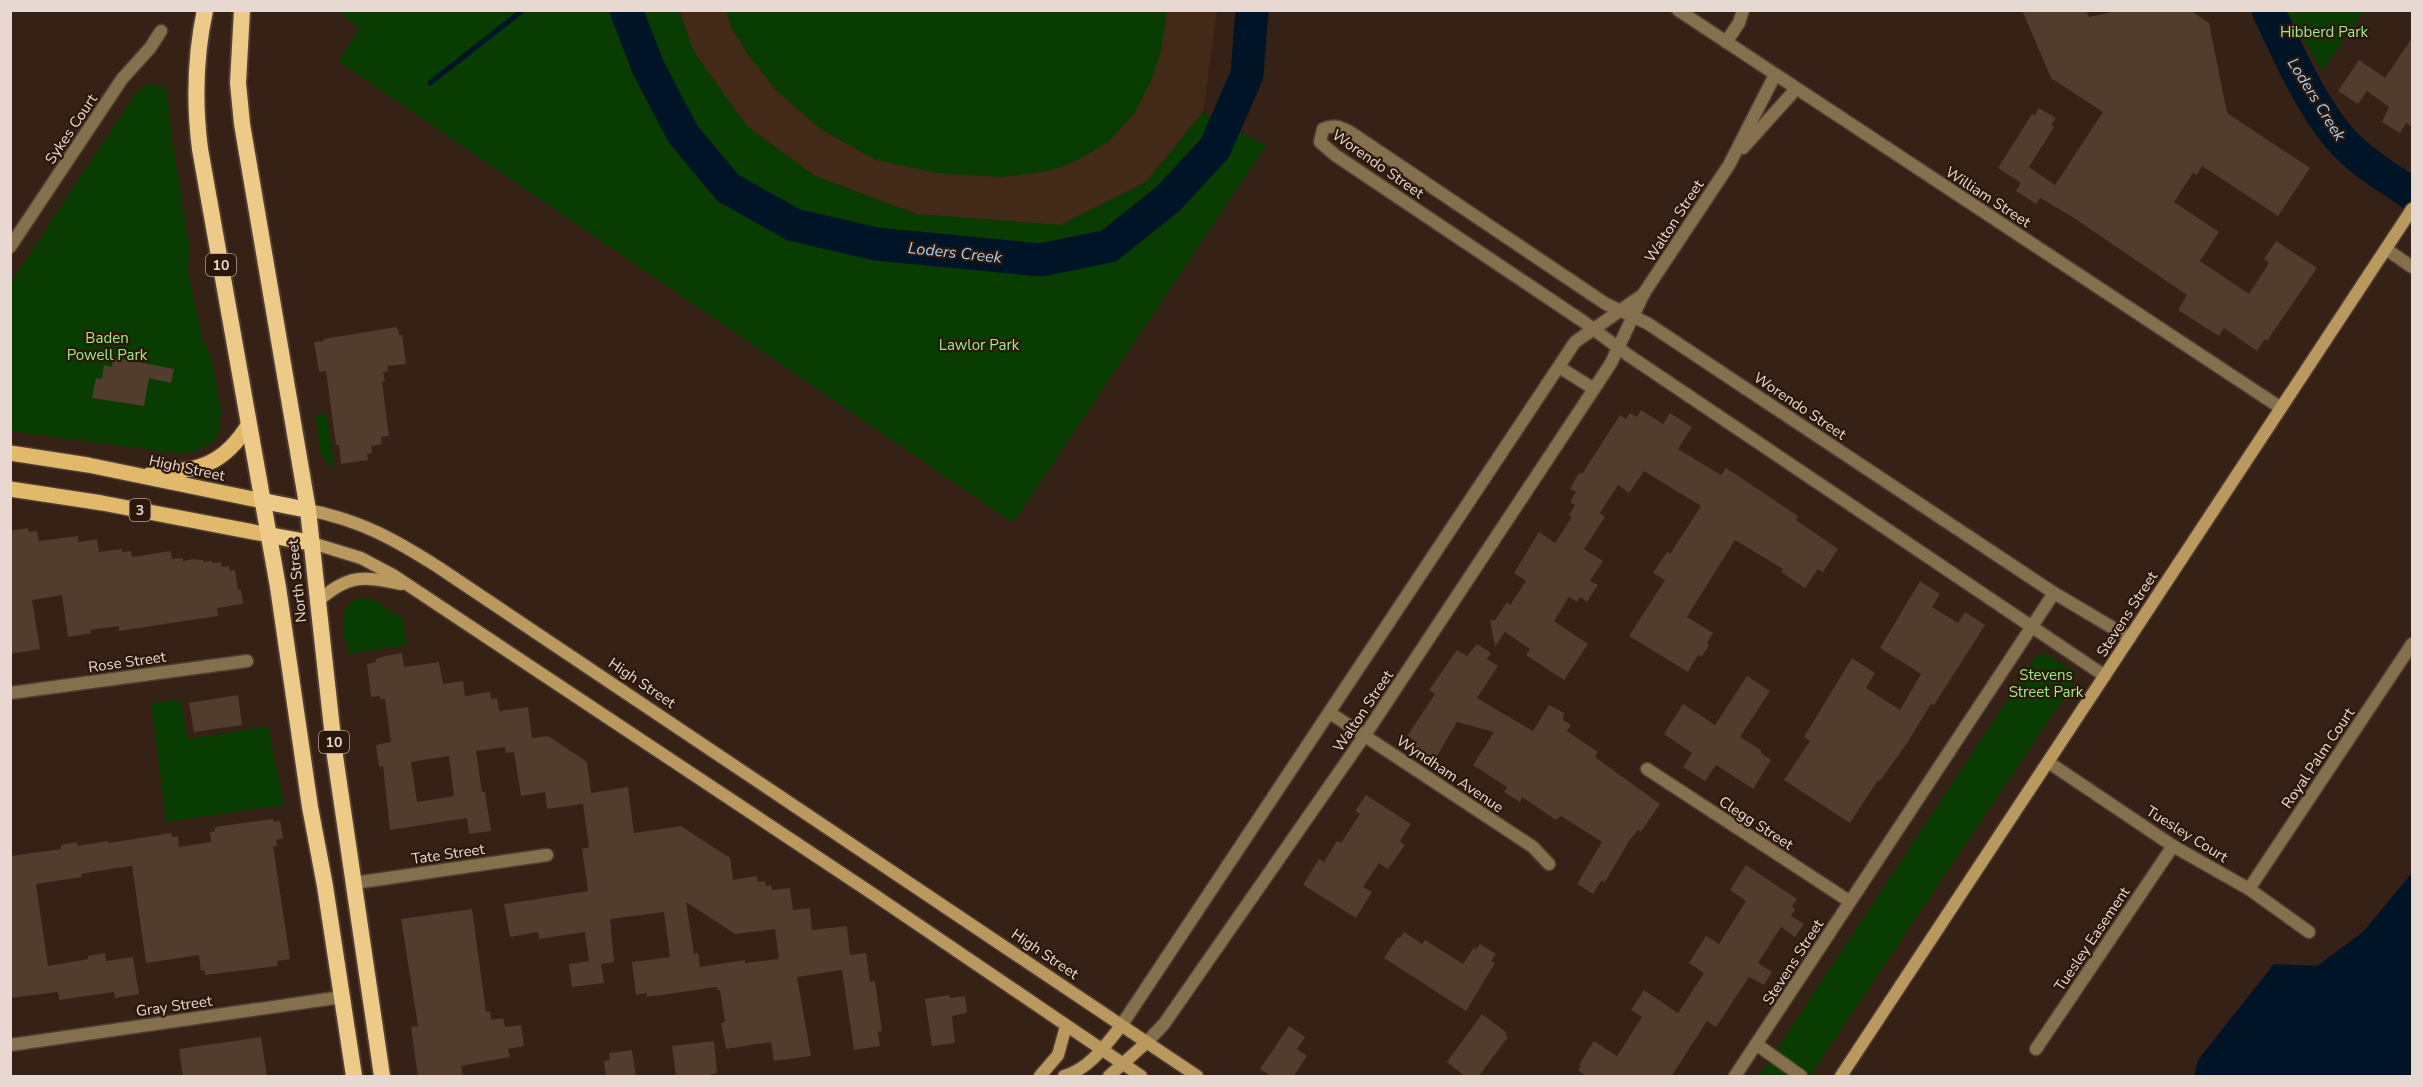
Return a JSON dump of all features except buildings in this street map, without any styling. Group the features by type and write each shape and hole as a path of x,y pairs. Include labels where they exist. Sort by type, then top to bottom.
{"highway":[{"name":"North Street","path":"204,10 196,68 196,106 208,198 269,535 354,1077"},
{"name":"North Street","path":"242,10 237,83 252,190 308,510 317,602 382,1077"},
{"name":"High Street","path":"263,501 308,510"},
{"name":"3","path":"269,535 312,543"}],"main road":[{"name":"Stevens Street","path":"1841,1077 2412,209"},
{"path":"137,476 193,470 208,465 230,450 249,424"},
{"name":"High Street","path":"10,453 88,465 263,501"},
{"name":"3","path":"10,489 102,503 269,535"},
{"name":"High Street","path":"308,510 356,522 395,540 438,567 1197,1077"},
{"path":"312,543 361,558 411,587 873,894 1141,1077"},
{"path":"317,602 336,586 355,578 369,578 411,587"},
{"path":"1040,1077 1058,1055 1066,1026"},
{"path":"1064,1077 1085,1066 1102,1050 1121,1026"},
{"path":"1109,1077 1146,1043"}],"street":[{"name":"William Street","path":"1678,10 2281,408"},
{"path":"1726,42 1743,10"},
{"name":"Sykes Court","path":"10,246 15,230 122,80 150,48 160,31"},
{"name":"Walton Street","path":"1729,165 1775,75"},
{"name":"Walton Street","path":"1146,1043 1164,1024 1365,735 1594,388 1618,348 1644,293 1729,165 1775,110 1796,89"},
{"name":"Worendo Street","path":"2105,676 1335,155 1320,142 1323,129 1331,126 1341,127 1350,132 1606,304 1647,323 2054,592 2130,638"},
{"path":"2386,249 2412,267"},
{"name":"Walton Street","path":"1121,1026 1575,342 1644,293"},
{"path":"1559,367 1594,388"},
{"name":"Stevens Street","path":"1735,1077 2054,592"},
{"name":"Royal Palm Court","path":"2249,889 2412,644"},
{"name":"Rose Street","path":"10,693 247,661"},
{"name":"Wyndham Avenue","path":"1330,713 1533,847 1549,864"},
{"name":"Tuesley Court","path":"2048,762 2173,846 2249,889 2309,932"},
{"name":"Clegg Street","path":"1647,769 1850,901"},
{"name":"Tuesley Easement","path":"2036,1049 2173,846"},
{"name":"Tate Street","path":"354,883 547,855"},
{"name":"Gray Street","path":"10,1045 342,997"},
{"path":"1756,1044 1801,1077"}],"shaded area":[{"path":"680,11 1217,11 1203,112 1146,182 1060,225 916,214 815,176 746,126 693,52"}],"green space":[{"name":"Lawlor Park","path":"338,11 679,11 694,52 747,126 815,176 916,214 1060,225 1146,182 1203,112 1266,146 1013,523 338,61 360,28"},
{"path":"726,11 1167,11 1161,52 1151,81 1134,114 1108,142 1076,161 1049,171 1001,177 937,173 876,160 820,129 775,89 746,52 731,27"},
{"name":"Hibberd Park","path":"2287,11 2364,11 2322,71"},
{"name":"Baden Powell Park","path":"152,83 167,90 172,139 190,249 188,273 203,339 211,356 221,412 219,431 213,442 196,451 180,454 11,431 11,282 135,94 144,86"},
{"path":"327,414 335,471 321,455 315,415"},
{"path":"360,598 372,599 403,618 407,645 348,654 344,614 352,602"},
{"name":"Stevens Street Park","path":"2046,654 2073,671 2075,675 2073,684 1810,1076 1759,1076 2037,655"},
{"path":"180,700 188,739 268,726 284,805 166,822 151,703"}],"water":[{"path":"2412,873 2412,1076 2194,1076 2198,1060 2274,964 2317,966 2363,932"}],"waterway":[{"path":"430,83 523,10"},
{"name":"Loders Creek","path":"626,10 648,67 683,134 728,188 794,225 876,244 1041,260 1109,246 1169,198 1215,148 1247,75 1252,10"},
{"name":"Loders Creek","path":"2268,10 2302,80 2334,131 2360,158 2412,194"}]}
